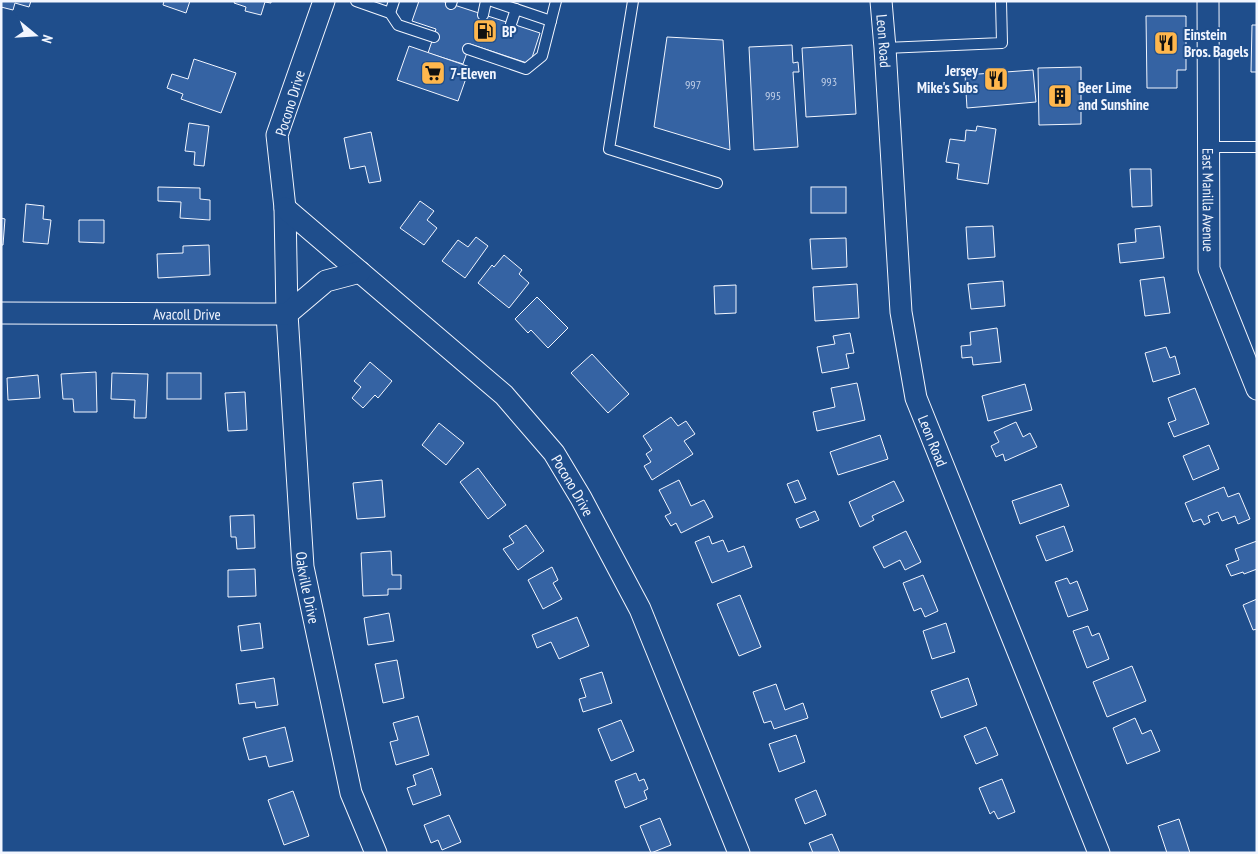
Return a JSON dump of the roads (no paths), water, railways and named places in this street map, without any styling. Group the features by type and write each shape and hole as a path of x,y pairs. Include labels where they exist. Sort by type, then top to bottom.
{"street":[{"name":"Pocono Drive","path":"287,314 285,208 277,135 324,1"},
{"name":"Leon Road","path":"881,1 900,312 916,398 1099,853"},
{"name":"East Manilla Avenue","path":"1208,1 1209,269 1257,389"},
{"name":"Pocono Drive","path":"285,208 504,395 554,453 581,498 640,609 738,853"},
{"path":"287,314 326,280 360,272"},
{"name":"Avacoll Drive","path":"1,313 287,314"},
{"name":"Oakville Drive","path":"287,314 303,566 350,793 376,853"}],"lane":[{"path":"356,1 390,12 398,25 434,37"},
{"path":"390,12 394,1"},
{"path":"482,15 486,1"},
{"path":"492,1 551,21"},
{"path":"471,48 501,57 526,69 542,56 556,1"},
{"path":"633,1 610,149 717,183"},
{"path":"885,48 1002,43 1001,1"},
{"path":"511,24 516,9"},
{"path":"1208,147 1257,146"}],"place":[{"name":"BP","path":"485,31"},
{"name":"Einstein Bros. Bagels","path":"1166,43"},
{"name":"7-Eleven","path":"433,73"},
{"name":"Jersey Mike's Subs","path":"996,79"},
{"name":"Beer Lime and Sunshine","path":"1060,96"}]}
